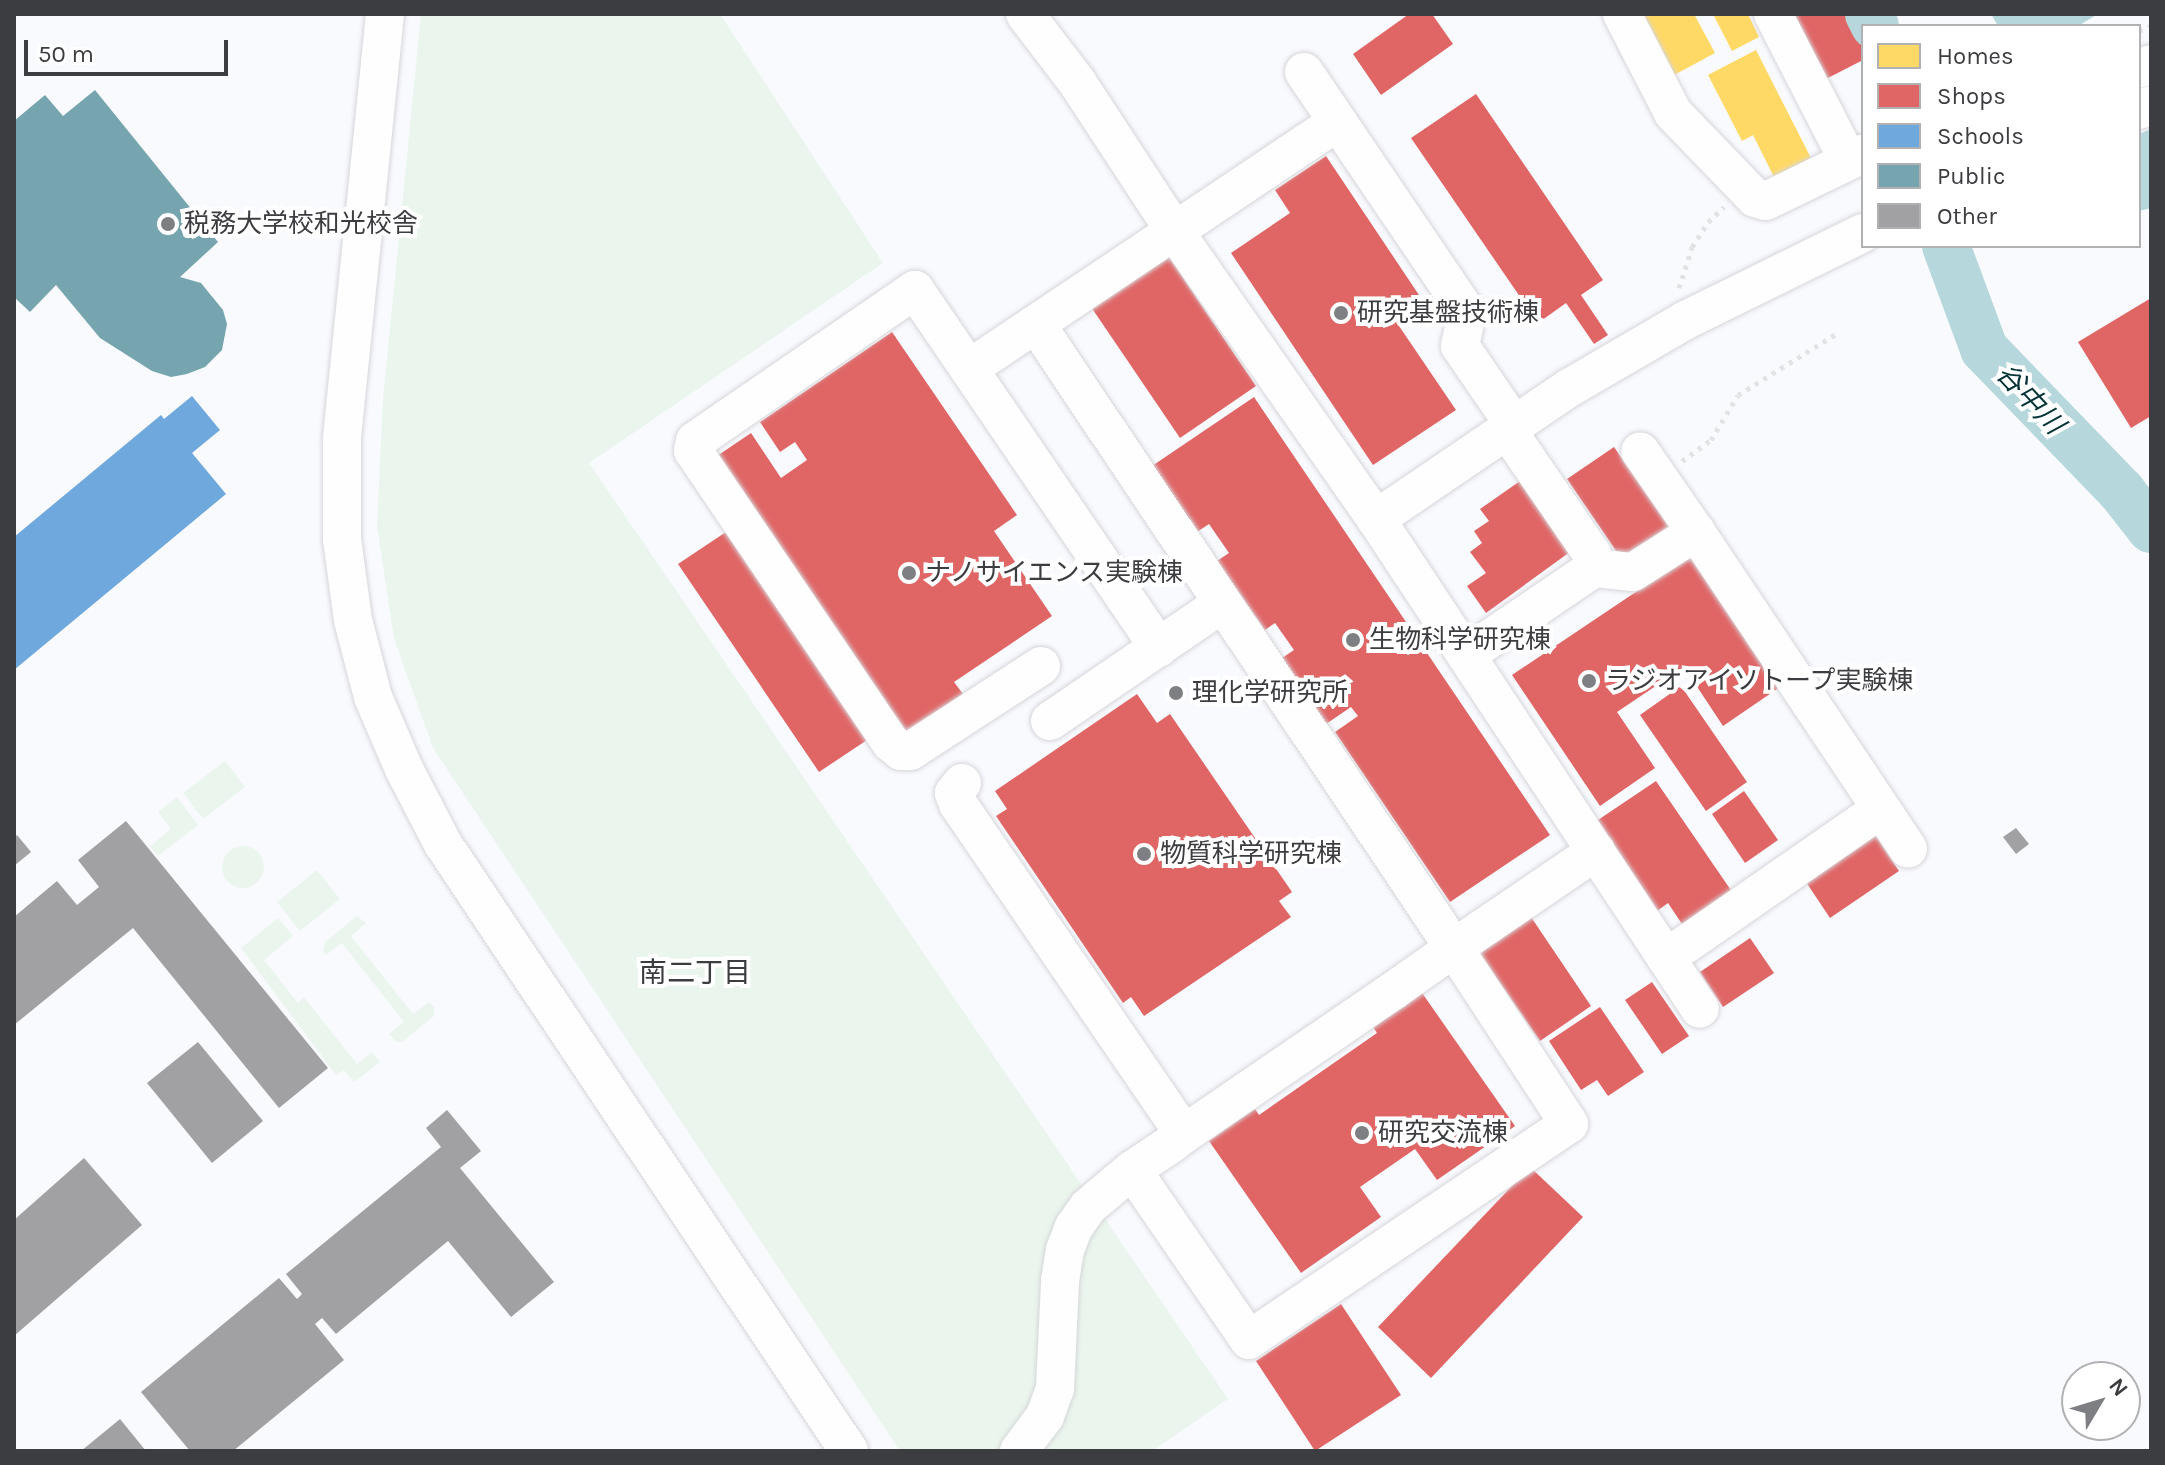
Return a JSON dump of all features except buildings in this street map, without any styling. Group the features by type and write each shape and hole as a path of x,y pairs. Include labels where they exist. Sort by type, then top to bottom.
{"street":[{"path":"385,14 342,441 342,539 353,620 373,697 404,769 443,844 849,1451"},
{"path":"1025,14 1077,82 1175,232 1376,519 1700,1009"},
{"path":"1622,14 1673,113 1755,198 1766,201 1856,157 1773,14"},
{"path":"1304,72 1467,313 1460,346 1592,554 1594,568"},
{"path":"970,368 1337,122"},
{"path":"1376,519 1510,428 1686,320 1861,234"},
{"path":"1041,666 910,751 901,751 891,743 693,451 702,433 915,290 1159,648"},
{"path":"1036,324 1569,1124 1249,1340 1132,1170"},
{"path":"1649,465 1908,849"},
{"path":"1466,655 1594,568 1633,572 1696,532"},
{"path":"1050,721 1223,603"},
{"path":"962,783 954,793 958,804 1184,1134"},
{"path":"1666,958 1880,810"},
{"path":"1019,1451 1045,1416 1055,1389 1060,1281 1065,1250 1074,1227 1088,1207 1132,1170 1596,851"}],"path":[{"path":"1675,299 1692,247 1708,222 1745,188"},
{"path":"1649,465 1711,440 1738,395 1836,334"}],"shaded area":[{"path":"421,14 720,14 883,263 589,463 1228,1399 1152,1451 900,1451 433,748 394,639 377,526 383,399"},
{"path":"225,761 245,787 203,819 183,793"},
{"path":"177,797 198,825 158,856 150,846 171,829 158,812"},
{"path":"243,846 258,852 264,867 258,882 243,888 228,882 222,867 228,852"},
{"path":"317,870 340,899 300,931 277,902"},
{"path":"357,916 366,923 351,936 413,1014 429,1002 434,1007 434,1016 402,1042 396,1042 389,1034 404,1022 342,943 326,955 323,952 325,942"},
{"path":"278,918 293,936 264,960 298,1003 304,997 357,1064 372,1052 380,1062 354,1082 344,1070 336,1075 241,948"}],"water":[{"path":"1991,14 2098,14 2081,24 1997,24"},
{"path":"2151,129 2151,208 2141,210 2141,133"}],"waterway":[{"name":"谷中川","path":"1869,14 1874,24"},
{"name":"谷中川","path":"1947,248 1984,349 2122,492 2151,529"}],"place":[{"name":"税務大学校和光校舎","path":"168,224"},
{"name":"研究基盤技術棟","path":"1341,313"},
{"name":"ナノサイエンス実験棟","path":"909,573"},
{"name":"生物科学研究棟","path":"1353,640"},
{"name":"ラジオアイソトープ実験棟","path":"1589,681"},
{"name":"理化学研究所","path":"1176,693"},
{"name":"物質科学研究棟","path":"1144,854"},
{"name":"研究交流棟","path":"1362,1133"}],"district":[{"name":"南二丁目","path":"695,973"}]}
